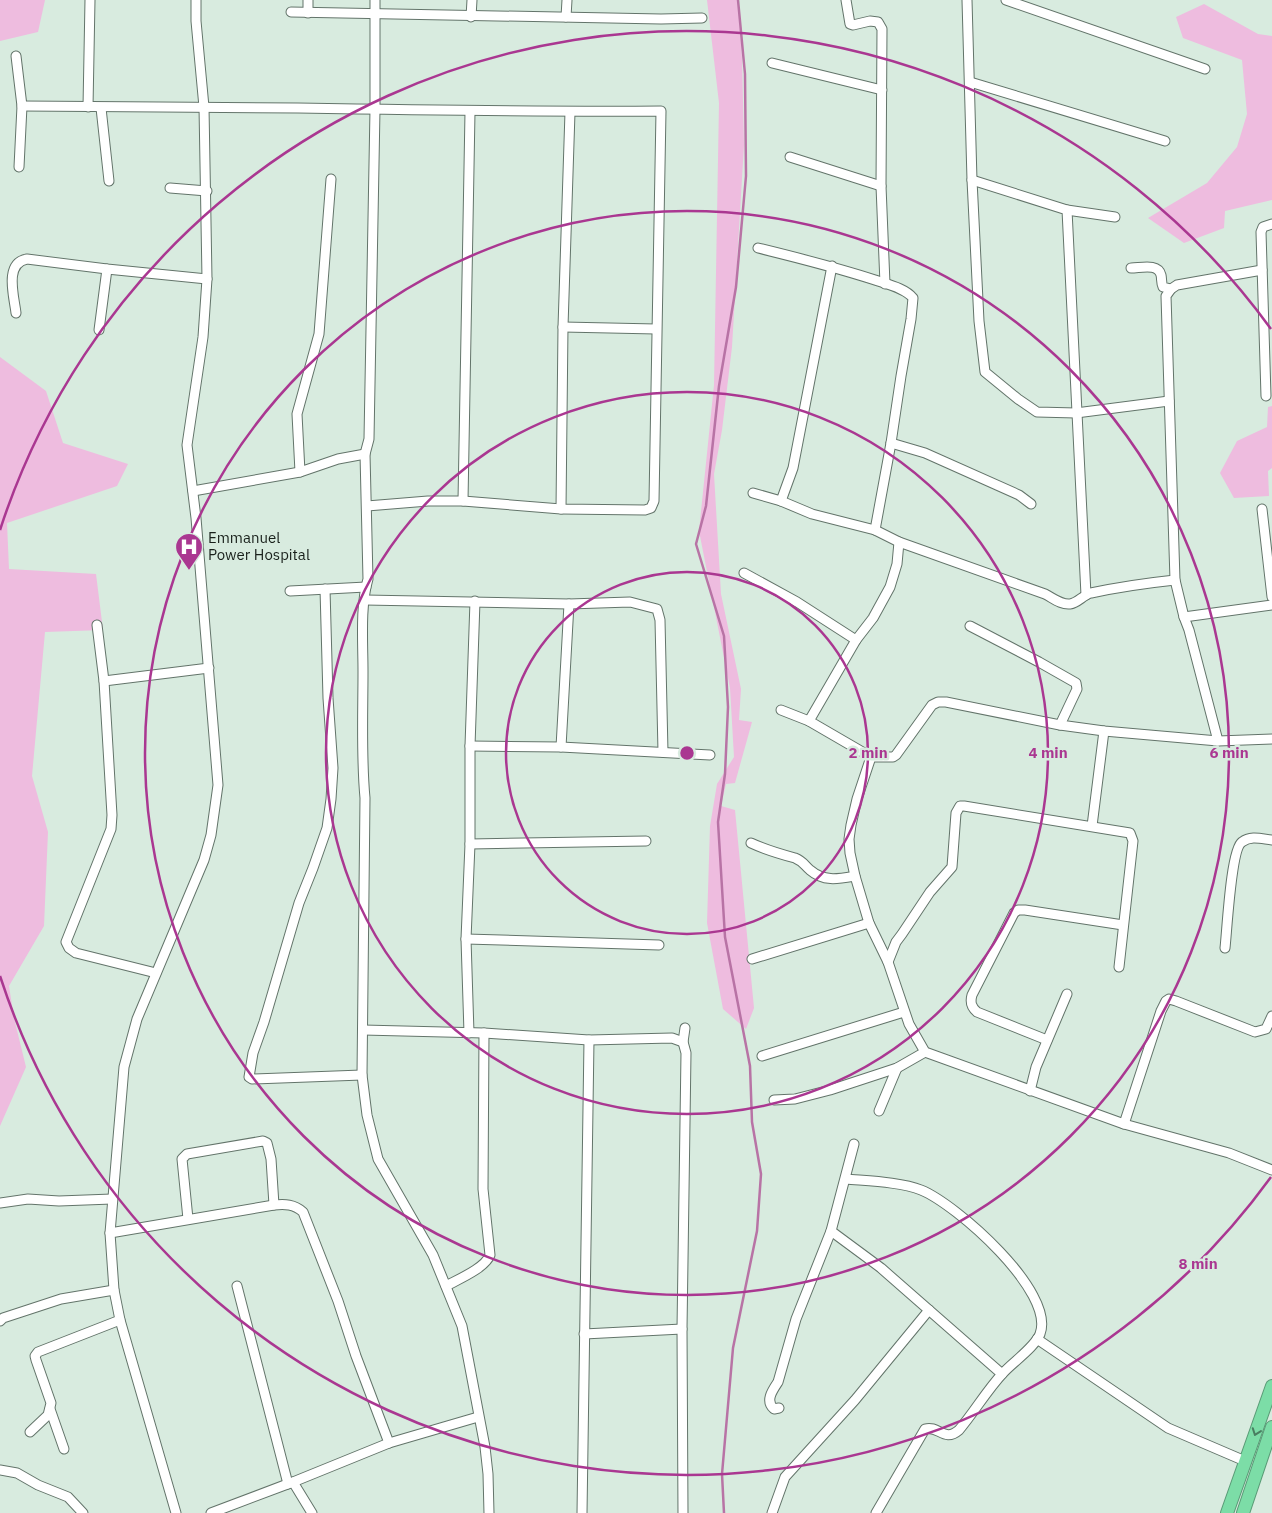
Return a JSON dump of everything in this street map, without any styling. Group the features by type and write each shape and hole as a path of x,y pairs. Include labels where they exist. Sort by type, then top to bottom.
{"highway":[{"path":"1227,1513 1272,1386"},
{"path":"1243,1513 1272,1427"}],"street":[{"path":"88,107 90,0"},
{"path":"176,1513 120,1320 114,1290 110,1233 124,1067 137,1019 204,860 211,835 218,786 210,668 203,613 194,491 187,445 203,337 207,279 207,191 204,107 196,21 196,0"},
{"path":"308,0 308,13"},
{"path":"375,0 369,439 365,454 368,579 363,634 363,774 365,808 362,1075 367,1116 378,1158 433,1254 462,1326 485,1447 488,1474 488,1513"},
{"path":"471,17 472,0"},
{"path":"566,17 568,0"},
{"path":"846,0 850,24 874,21 881,25 881,186 885,284"},
{"path":"968,0 972,180 979,321 985,372 1034,410 1048,413 1076,413 1169,401"},
{"path":"1006,0 1205,69"},
{"path":"291,12 375,12 471,17 661,20 702,18"},
{"path":"16,56 22,106 19,167"},
{"path":"772,63 882,90"},
{"path":"970,82 1165,141"},
{"path":"22,106 375,109 470,112 661,111 654,501 650,508 645,510 561,509 462,501 428,501 367,506"},
{"path":"101,108 109,181"},
{"path":"462,501 470,112"},
{"path":"561,509 563,327 570,112"},
{"path":"790,157 881,186"},
{"path":"300,472 298,414 319,334 331,179"},
{"path":"972,180 1067,210 1115,218"},
{"path":"170,188 207,191"},
{"path":"1067,210 1086,594"},
{"path":"1266,396 1260,232 1263,227 1272,224"},
{"path":"758,248 832,266 885,284 910,294 913,298 914,302 875,530"},
{"path":"16,313 12,274 14,267 20,260 27,259 207,279"},
{"path":"781,501 793,468 832,266"},
{"path":"1132,268 1156,268 1161,274 1163,287 1171,288"},
{"path":"99,330 107,269"},
{"path":"1218,741 1184,617 1176,580 1166,296 1171,288 1177,285 1262,270"},
{"path":"563,327 656,329"},
{"path":"891,442 925,453 1019,495 1031,504"},
{"path":"194,491 300,472 338,459 365,454"},
{"path":"753,493 781,501 812,514 875,530 899,542 1045,594 1061,603 1071,604 1086,594 1123,586 1176,580"},
{"path":"1262,509 1268,539 1272,597"},
{"path":"809,721 856,640 873,618 890,587 897,564 899,542"},
{"path":"744,573 797,602 856,640"},
{"path":"290,591 366,587"},
{"path":"325,589 328,698 333,768 327,828 299,902 253,1053 249,1077 252,1079 362,1075"},
{"path":"365,600 569,604 630,602 657,609 660,620 663,752"},
{"path":"469,1033 466,939 475,601"},
{"path":"561,747 569,604"},
{"path":"1184,617 1272,605"},
{"path":"97,626 104,682 112,815 111,829 66,942 69,948 76,953 156,973"},
{"path":"970,626 1076,683 1077,689 1060,725"},
{"path":"104,682 210,668"},
{"path":"782,710 809,721 871,757 896,756 932,705 938,702 992,710 1019,718 1104,731 1218,741 1272,739"},
{"path":"1092,826 1104,731"},
{"path":"470,746 561,747 710,755"},
{"path":"871,757 857,799 849,839 850,853 869,923 888,962 909,1024 925,1052 1124,1124 1229,1153 1272,1170"},
{"path":"888,962 896,942 930,892 952,867 956,813 960,806 1128,832 1132,838 1119,967"},
{"path":"1225,948 1232,873 1238,847 1248,838 1272,840"},
{"path":"470,844 646,841"},
{"path":"751,843 770,852 802,862 821,878 836,880 855,876"},
{"path":"1046,1040 977,1012 971,1005 972,995 1014,913 1018,910 1025,910 1123,925"},
{"path":"752,960 869,923"},
{"path":"466,939 660,945"},
{"path":"1030,1091 1046,1040 1067,994"},
{"path":"1124,1124 1161,1010 1166,1000 1176,1001 1255,1032 1269,1031 1272,1016"},
{"path":"762,1056 904,1012"},
{"path":"683,1513 682,1328 686,1053 683,1042 685,1028"},
{"path":"362,1030 484,1033 589,1040 672,1038 683,1042"},
{"path":"446,1286 480,1267 488,1261 490,1255 483,1189 484,1033"},
{"path":"582,1513 589,1040"},
{"path":"774,1100 796,1100 897,1068 925,1052"},
{"path":"879,1111 897,1068"},
{"path":"188,1219 182,1159 187,1154 263,1142 267,1143 271,1159 274,1205"},
{"path":"779,1408 774,1409 770,1405 769,1399 772,1390 778,1382 796,1319 831,1231 854,1144"},
{"path":"846,1179 919,1189 942,1201 980,1232 1009,1261 1034,1296 1041,1314 1042,1323 1037,1340 1002,1374 973,1413 953,1435 947,1435 929,1428 925,1429 876,1513"},
{"path":"0,1203 28,1199 60,1201 112,1199"},
{"path":"110,1233 274,1205 289,1204 298,1207 303,1212 338,1301 356,1356 389,1443"},
{"path":"831,1231 881,1268 1002,1374"},
{"path":"236,1286 291,1483 312,1513"},
{"path":"0,1321 3,1318 61,1299 114,1290"},
{"path":"772,1513 785,1477 856,1400 929,1310"},
{"path":"30,1432 48,1415 51,1403 36,1360 35,1356 38,1352 120,1320"},
{"path":"584,1334 682,1328"},
{"path":"1037,1340 1168,1428 1245,1461"},
{"path":"50,1410 64,1449"},
{"path":"211,1513 389,1443 478,1417"},
{"path":"0,1470 17,1473 38,1485 68,1498 83,1513"}],"shaded area":[{"path":"0,0 45,0 38,32 0,41"},
{"path":"707,0 738,0 742,58 744,145 732,347 722,430 714,474 721,594 741,689 739,720 752,722 735,783 726,784 721,806 735,810 754,1008 746,1029 723,1009 707,923 710,826 717,784 734,757 730,688 699,531 714,385 719,103"},
{"path":"1204,4 1258,34 1272,36 1272,200 1225,211 1224,228 1184,243 1148,218 1207,183 1237,147 1247,114 1242,60 1183,38 1176,17"},
{"path":"0,357 46,391 63,443 128,464 117,486 7,523 9,569 96,574 103,630 45,632 32,776 48,832 44,926 9,986 14,1018 26,1067 0,1126"},
{"path":"1272,406 1272,468 1268,471 1269,496 1234,498 1220,473 1237,441 1267,427 1268,407"}],"waterway":[{"path":"724,1513 722,1474 733,1348 757,1231 761,1174 752,1122 750,1066 725,937 718,822 725,774 728,707 724,636 696,544 706,506 719,386 736,287 746,176 745,74 738,0"}],"place":[{"name":"Emmanuel Power Hospital","path":"189,571"}]}
